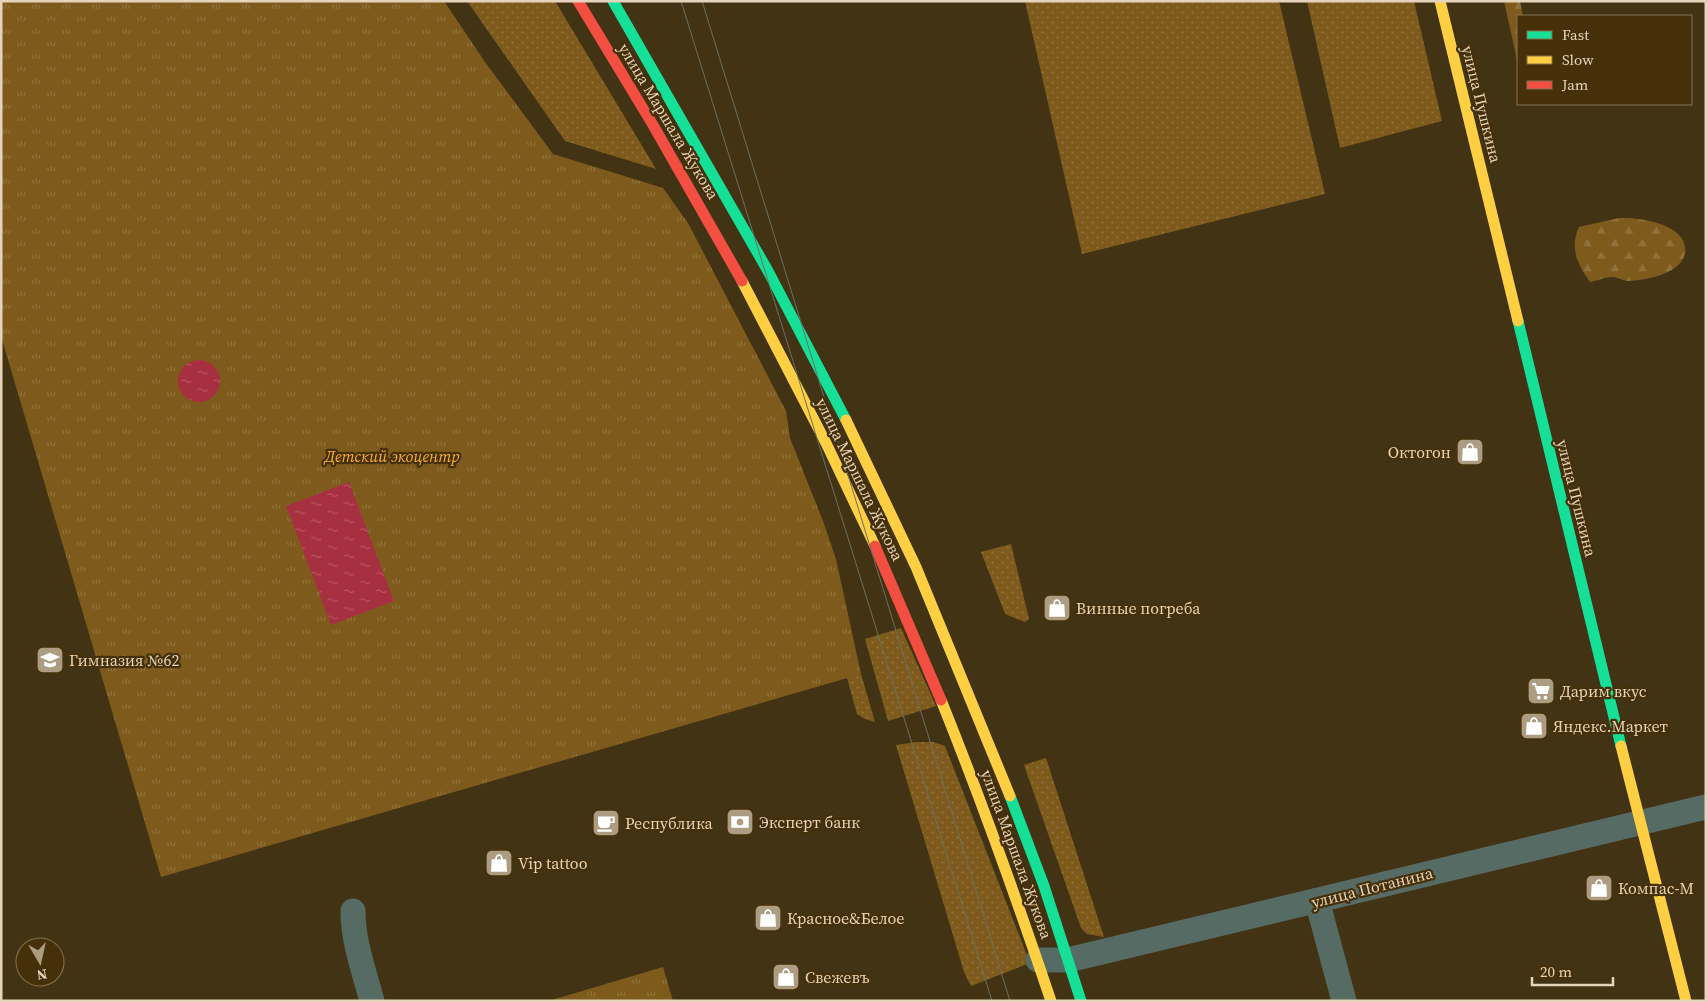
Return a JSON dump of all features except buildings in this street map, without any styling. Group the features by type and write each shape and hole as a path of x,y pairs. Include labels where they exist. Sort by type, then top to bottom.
{"main road":[{"name":"улица Маршала Жукова","path":"578,1 725,248 771,332 861,517 904,608 956,732 1021,908 1051,1001"},
{"name":"улица Маршала Жукова","path":"613,1 693,136 793,318 908,548 1005,782 1081,1001"},
{"name":"улица Пушкина","path":"1440,1 1640,822 1686,1001"}],"street":[{"name":"улица Потанина","path":"1038,960 1068,960 1706,807"},
{"path":"1317,900 1344,1001"},
{"path":"354,911 353,924 358,953 372,1001"}],"green space":[{"name":"Детский экоцентр","path":"1,1 444,1 485,62 553,154 663,188 688,223 786,411 790,438 836,559 861,674 161,877 1,336"},
{"path":"467,1 555,1 656,169 565,141"},
{"path":"1025,1 1279,1 1325,194 1082,254"},
{"path":"1307,1 1414,1 1442,121 1340,148"},
{"path":"1504,1 1520,1 1523,15 1517,15 1517,60"},
{"path":"1619,218 1650,221 1671,229 1679,235 1684,243 1685,253 1682,261 1672,269 1653,277 1627,281 1616,277 1609,277 1590,282 1576,256 1575,242 1579,227"},
{"path":"1011,544 1029,619 1025,622 1005,614 981,552"},
{"path":"901,628 936,706 888,721 865,639"},
{"path":"861,674 875,722 857,714 847,678"},
{"path":"933,742 945,746 1030,963 971,986 964,972 896,745"},
{"path":"1046,758 1104,937 1087,934 1081,928 1024,765"},
{"path":"663,967 673,1001 555,1001 555,999"}],"water":[{"path":"203,360 211,363 217,369 220,381 217,393 211,399 195,402 187,399 181,393 178,377 181,369 187,363"},
{"path":"349,482 394,601 331,625 286,506"}],"tram line":[{"path":"681,1 992,1001"},
{"path":"702,1 1010,1001"}],"traffic: fast":[{"path":"613,1 768,271 846,420"},
{"path":"1518,321 1621,746"},
{"path":"1010,796 1044,886 1081,1001"}],"traffic: slow":[{"path":"1440,1 1518,321"},
{"path":"742,281 826,443 875,546"},
{"path":"846,420 916,567 1010,796"},
{"path":"941,700 998,850 1051,1001"},
{"path":"1621,746 1686,1001"}],"traffic: jam":[{"path":"578,1 653,125 742,281"},
{"path":"875,546 941,700"}],"place":[{"name":"Октогон","path":"1470,452"},
{"name":"Винные погреба","path":"1057,608"},
{"name":"Гимназия №62","path":"50,660"},
{"name":"Дарим вкус","path":"1541,691"},
{"name":"Яндекс.Маркет","path":"1534,726"},
{"name":"Эксперт банк","path":"740,822"},
{"name":"Республика","path":"606,823"},
{"name":"Vip tattoo","path":"499,863"},
{"name":"Компас-М","path":"1599,888"},
{"name":"Красное&Белое","path":"768,918"},
{"name":"Свежевъ","path":"786,977"}]}
